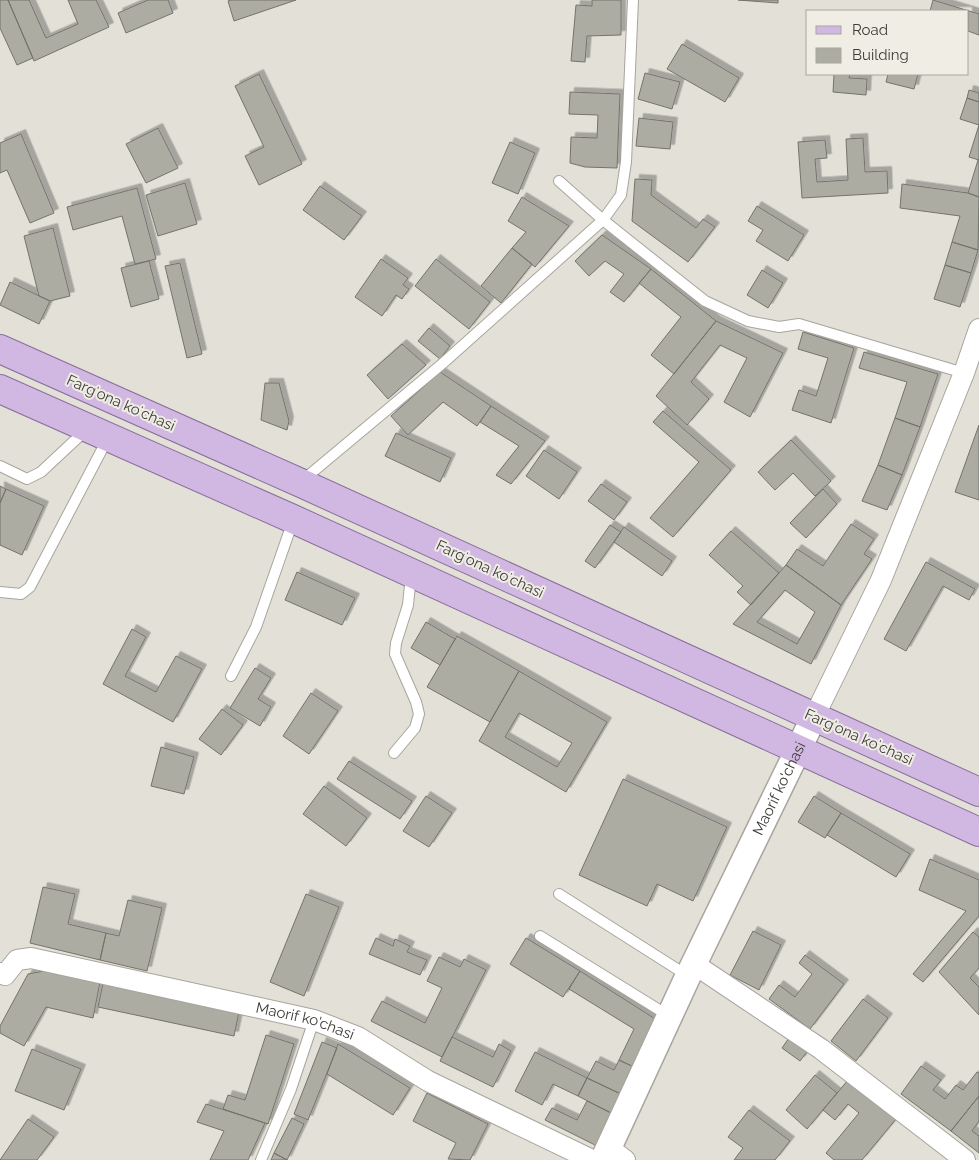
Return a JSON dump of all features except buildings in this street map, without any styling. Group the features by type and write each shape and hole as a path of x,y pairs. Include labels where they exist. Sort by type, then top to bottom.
{"main road":[{"name":"Fargʻona koʻchasi","path":"0,349 301,483 979,792"},
{"path":"0,389 979,832"}],"street":[{"name":"Maorif ko'chasi","path":"2,978 17,960 31,958 314,1020 358,1037 428,1081 607,1157 669,1016 881,580 972,376 979,329"},
{"path":"691,970 821,1049 965,1160"}],"lane":[{"path":"301,483 442,364 603,220 621,195 626,162 633,0"},
{"path":"559,181 603,220 705,301 748,321 779,327 799,324 972,376"},
{"path":"0,466 28,478 41,472 98,433"},
{"path":"0,592 21,594 30,587 98,433"},
{"path":"231,676 256,626 293,520"},
{"path":"394,753 415,728 419,714 416,702 395,654 396,643 408,605 412,574"},
{"path":"559,894 691,970"},
{"path":"540,936 669,1016"},
{"path":"261,1160 291,1089 314,1020"}]}
